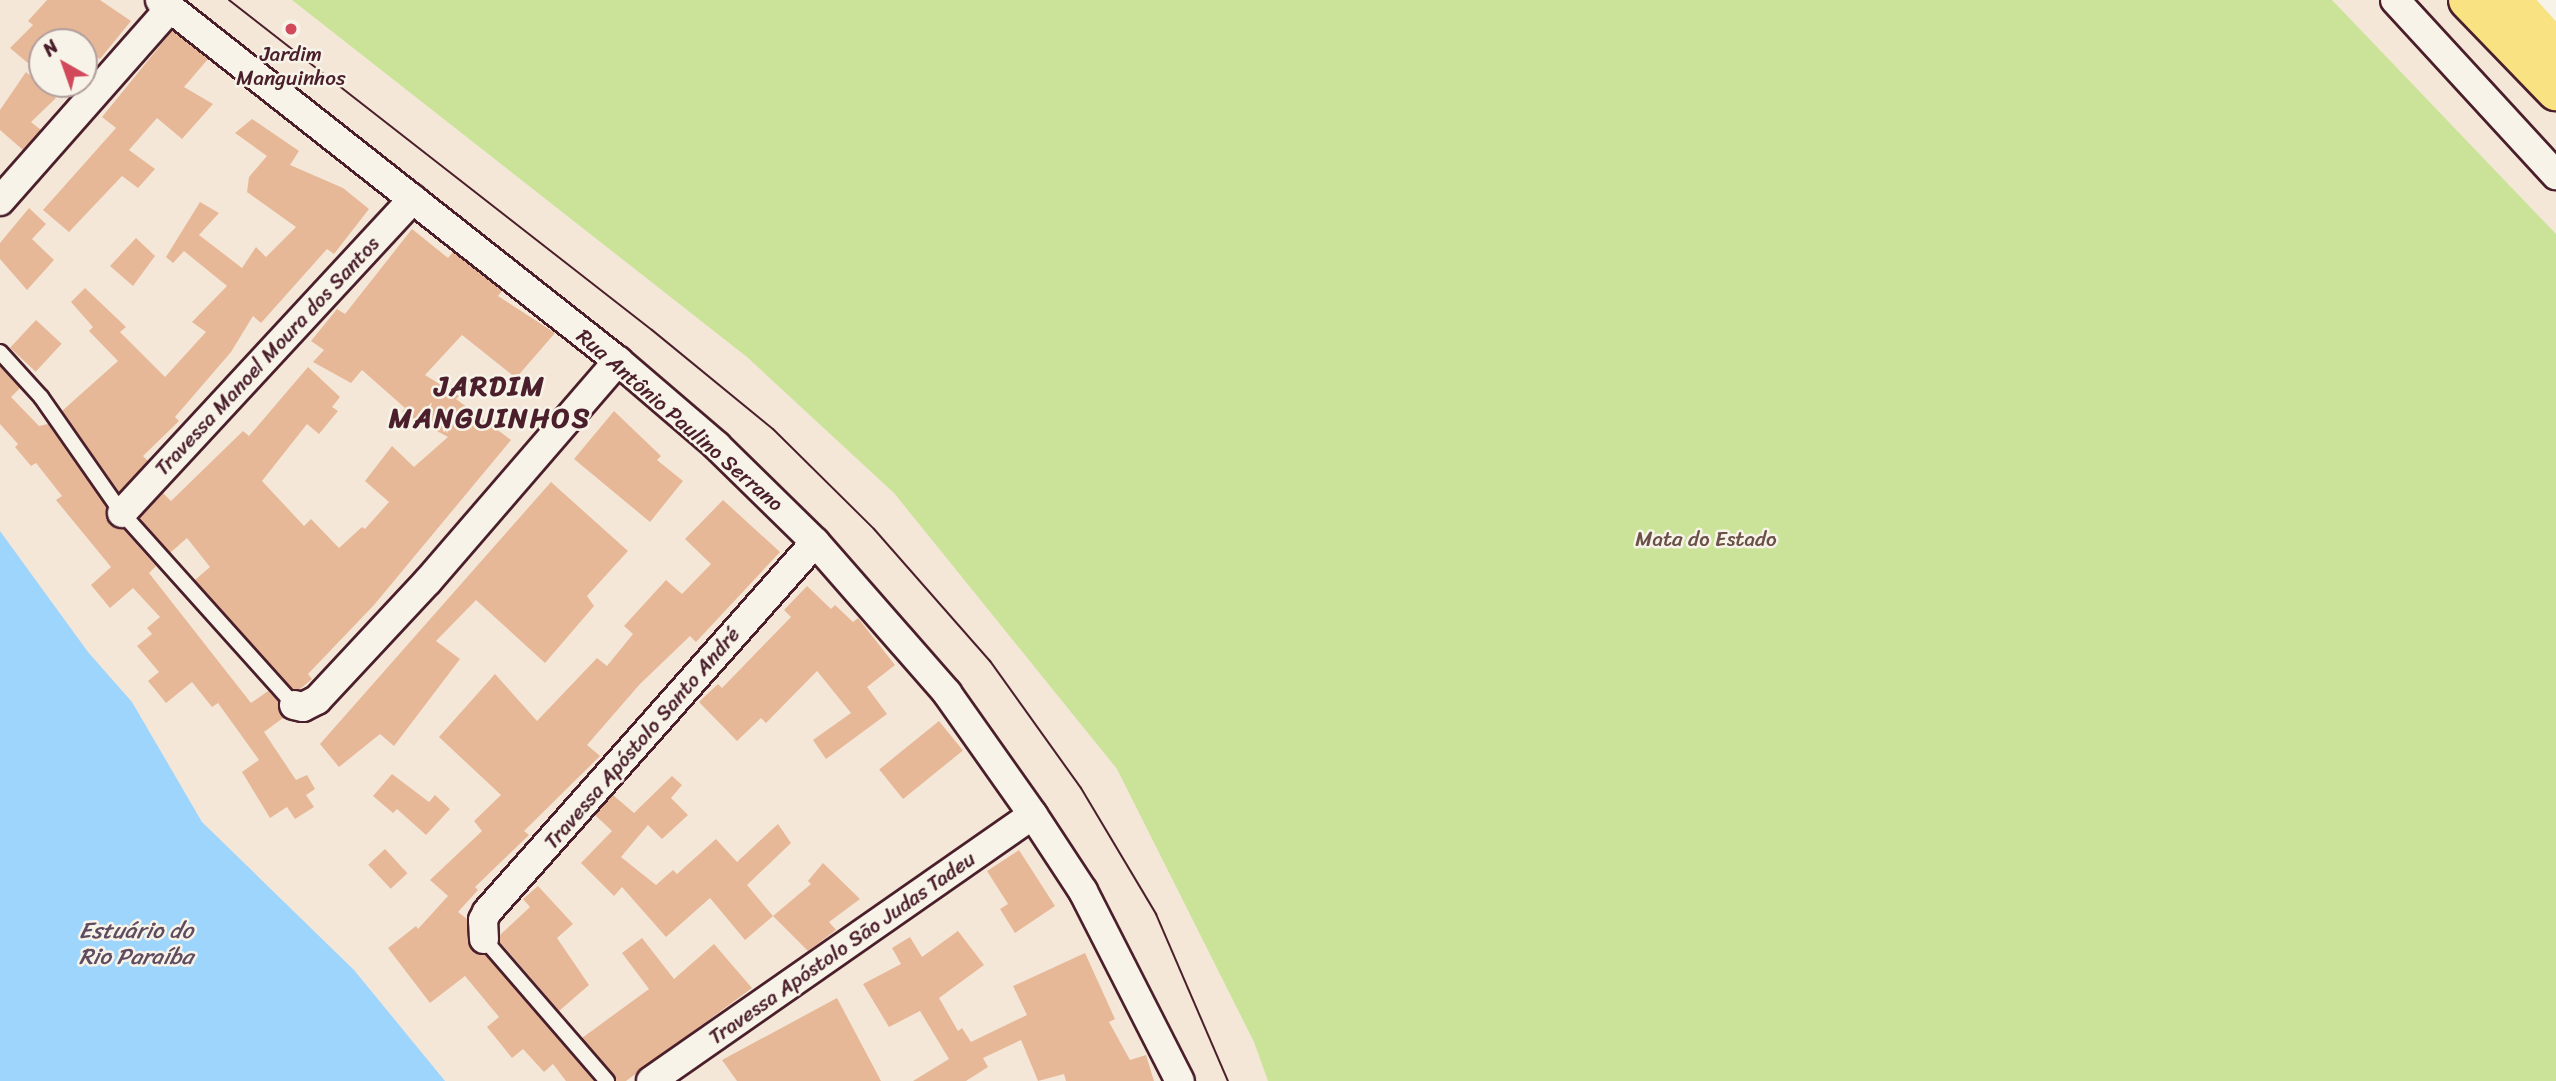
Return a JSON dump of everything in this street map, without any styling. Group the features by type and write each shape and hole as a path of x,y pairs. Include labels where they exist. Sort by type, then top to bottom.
{"highway":[{"path":"2468,0 2556,91"},
{"path":"2511,0 2556,50"}],"street":[{"path":"2395,0 2556,175"},
{"path":"2540,0 2556,17"},
{"path":"0,201 165,4"},
{"name":"Rua Antônio Paulino Serrano","path":"165,4 618,361 716,446 815,541 947,693 1033,815 1089,902 1180,1081"},
{"name":"Travessa Manoel Moura dos Santos","path":"122,513 413,199"},
{"path":"294,705 311,704 326,690 618,361"},
{"name":"Travessa Apóstolo Santo André","path":"484,939 483,920 487,912 815,541"},
{"name":"Travessa Apóstolo São Judas Tadeu","path":"651,1081 1033,815"}],"lane":[{"path":"0,352 41,397 122,513 294,705"},
{"path":"484,939 607,1081"}],"green space":[{"name":"Mata do Estado","path":"292,0 2332,0 2556,234 2556,1081 1268,1081 1254,1042 1117,769 894,493 747,357"}],"water":[{"name":"Estuário do Rio Paraíba","path":"0,531 88,652 132,702 202,822 354,970 445,1081 0,1081"}],"building":[{"path":"47,0 100,0 131,21 100,59 98,28 30,28 33,25 28,21"},
{"path":"28,30 28,63 10,48"},
{"path":"172,31 208,59 184,87 213,104 182,139 157,118 129,150 155,169 138,188 122,176 69,232 43,210 116,128 102,117"},
{"path":"26,72 28,98 56,98 31,122 41,130 23,150 0,130 0,110"},
{"path":"252,119 299,151 290,165 343,188 369,209 334,254 327,249 261,323 253,316 231,352 175,417 179,421 143,456 148,461 119,492 62,411 118,361 89,331 93,327 71,302 85,288 126,327 120,332 165,377 206,332 192,322 227,286 184,251 173,263 166,257 200,202 219,213 199,235 242,268 256,247 266,257 296,227 247,192 249,177 267,156 235,133"},
{"path":"29,208 46,224 32,239 54,260 27,290 0,259 0,243"},
{"path":"412,229 448,258 453,252 502,291 498,296 555,333 516,378 462,335 425,375 459,396 456,399 511,440 374,605 308,674 312,679 300,689 292,689 195,580 210,567 187,538 170,553 140,518 163,493 171,501 243,431 249,436 308,367 340,397 332,407 338,411 319,434 307,424 262,481 304,526 311,519 339,548 362,527 365,529 389,502 365,481 392,446 414,467 448,437 402,412 405,408 362,370 351,383 313,362 324,350 311,341 337,309 345,314"},
{"path":"136,238 155,256 133,286 110,266"},
{"path":"36,320 62,344 36,372 10,348"},
{"path":"0,366 20,388 11,397 39,426 48,424 107,508 110,525 123,529 156,566 149,573 251,703 268,691 278,701 283,718 264,732 296,780 307,775 315,789 306,795 314,807 295,819 287,807 270,818 242,772 259,760 218,703 212,707 192,682 166,703 148,681 159,672 137,646 152,634 147,628 160,617 133,588 110,608 91,585 111,567 56,500 62,496 36,463 31,466 15,447 18,444 0,424"},
{"path":"614,411 661,456 657,460 683,481 650,522 574,459"},
{"path":"551,482 628,551 587,596 594,606 545,663 476,600 436,641 460,659 394,746 380,734 339,767 320,744"},
{"path":"723,500 780,552 696,642 690,636 640,684 587,745 600,756 524,831 529,835 475,887 478,890 458,912 467,919 471,949 486,955 594,1081 566,1081 553,1064 544,1072 523,1049 512,1058 487,1027 499,1017 465,976 430,1003 388,948 416,926 418,929 448,896 430,880 482,831 474,821 501,795 439,737 495,674 537,721 597,658 607,666 633,634 624,626 666,580 682,594 711,564 685,539"},
{"path":"807,586 831,609 835,605 853,622 858,618 895,665 867,687 887,714 826,759 813,740 851,713 817,671 766,723 761,718 737,741 699,702 718,684 722,688 791,617 784,610"},
{"path":"939,721 963,751 903,799 879,769"},
{"path":"392,774 429,802 435,795 450,809 426,835 397,809 393,813 373,796"},
{"path":"672,776 682,785 671,798 688,815 662,839 648,825 621,857 656,885 673,870 677,874 716,839 737,862 778,824 791,843 747,885 773,916 745,940 710,898 666,937 622,887 614,896 581,863 612,831 595,815 613,795 634,813"},
{"path":"385,849 408,873 391,889 368,865"},
{"path":"1019,850 1055,906 1015,933 1000,909 1008,904 987,871"},
{"path":"823,863 860,899 829,922 836,930 808,951 773,916 811,884 808,881"},
{"path":"538,886 573,924 557,938 589,985 559,1011 500,942 500,935 530,907 523,899"},
{"path":"958,931 984,965 939,998 958,1031 962,1028 971,1042 1027,1015 1013,986 1085,953 1115,1019 1109,1022 1130,1060 1146,1055 1154,1081 1066,1081 1064,1074 1038,1081 1021,1040 983,1058 988,1067 966,1081 913,1081 949,1059 920,1011 889,1027 863,984 901,964 892,948 910,937 922,957"},
{"path":"642,938 674,979 714,944 752,988 626,1081 616,1081 582,1038 649,989 622,953"},
{"path":"837,998 881,1081 737,1081 722,1060"}],"tram line":[{"path":"229,0 652,330 773,429 874,529 990,661 1081,788 1156,914 1228,1081"}],"place":[{"name":"Jardim Manguinhos","path":"291,29"}],"district":[{"name":"JARDIM MANGUINHOS","path":"490,402"}]}
